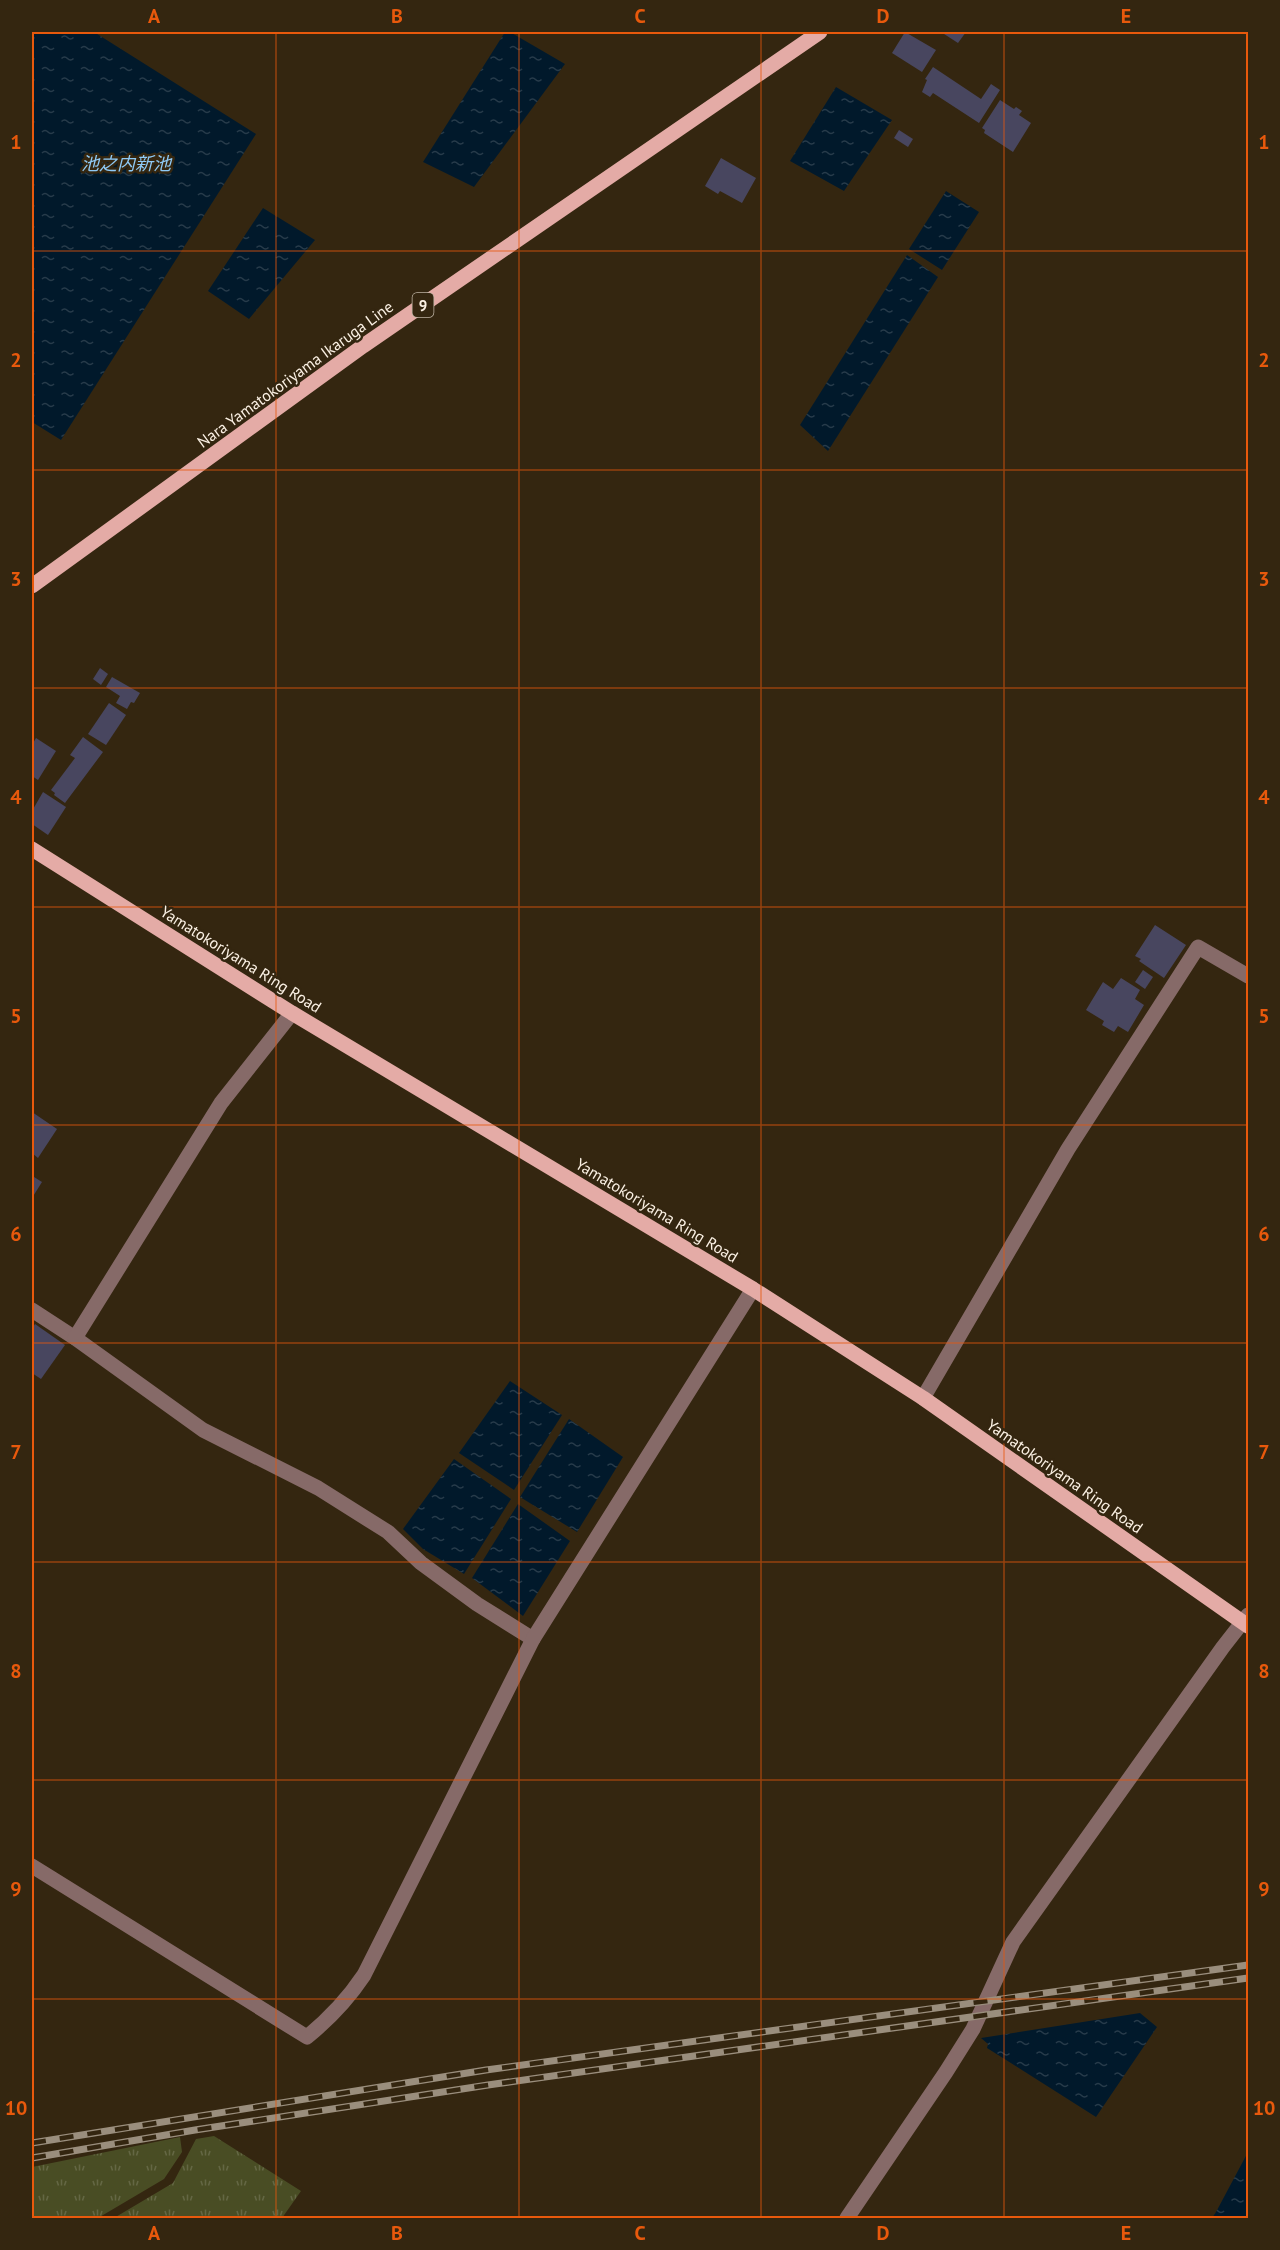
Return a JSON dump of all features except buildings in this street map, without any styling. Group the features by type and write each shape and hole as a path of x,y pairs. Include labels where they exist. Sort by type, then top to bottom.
{"main road":[{"name":"Nara Yamatokoriyama Ikaruga Line","path":"32,586 363,346 820,32"},
{"name":"Yamatokoriyama Ring Road","path":"32,849 292,1013 753,1289 923,1398 1247,1621"}],"street":[{"path":"923,1398 1068,1149 1198,946 1248,976"},
{"path":"75,1338 221,1103 292,1013"},
{"path":"32,1866 307,2037 331,2017 364,1975 533,1640 753,1289"},
{"path":"32,1310 75,1338 202,1430 318,1488 388,1532 421,1563 477,1604 533,1640"},
{"path":"847,2218 973,2029 1013,1942 1222,1647 1247,1621"}],"green space":[{"path":"214,2136 301,2191 282,2218 114,2218 173,2183 196,2139"},
{"path":"180,2137 182,2152 164,2179 98,2218 32,2218 32,2167"}],"water":[{"name":"池之内新池","path":"32,32 94,32 256,134 61,440 32,422"},
{"path":"505,32 510,32 565,64 474,187 423,162"},
{"path":"836,87 892,120 844,191 790,161"},
{"path":"946,191 979,212 942,270 909,249"},
{"path":"263,208 315,240 249,319 208,291"},
{"path":"907,255 938,277 828,451 800,425"},
{"path":"510,1381 562,1415 514,1490 459,1453"},
{"path":"569,1419 623,1457 577,1532 520,1497"},
{"path":"454,1459 511,1499 464,1574 423,1549 403,1529"},
{"path":"518,1504 570,1541 523,1616 472,1578"},
{"path":"1140,2013 1157,2027 1096,2117 987,2048 988,2044 981,2038"},
{"path":"1248,2152 1248,2218 1212,2218 1216,2212"}],"railway":[{"path":"32,2143 486,2070 1248,1965"},
{"path":"32,2158 195,2130 488,2085 1248,1978"}]}
